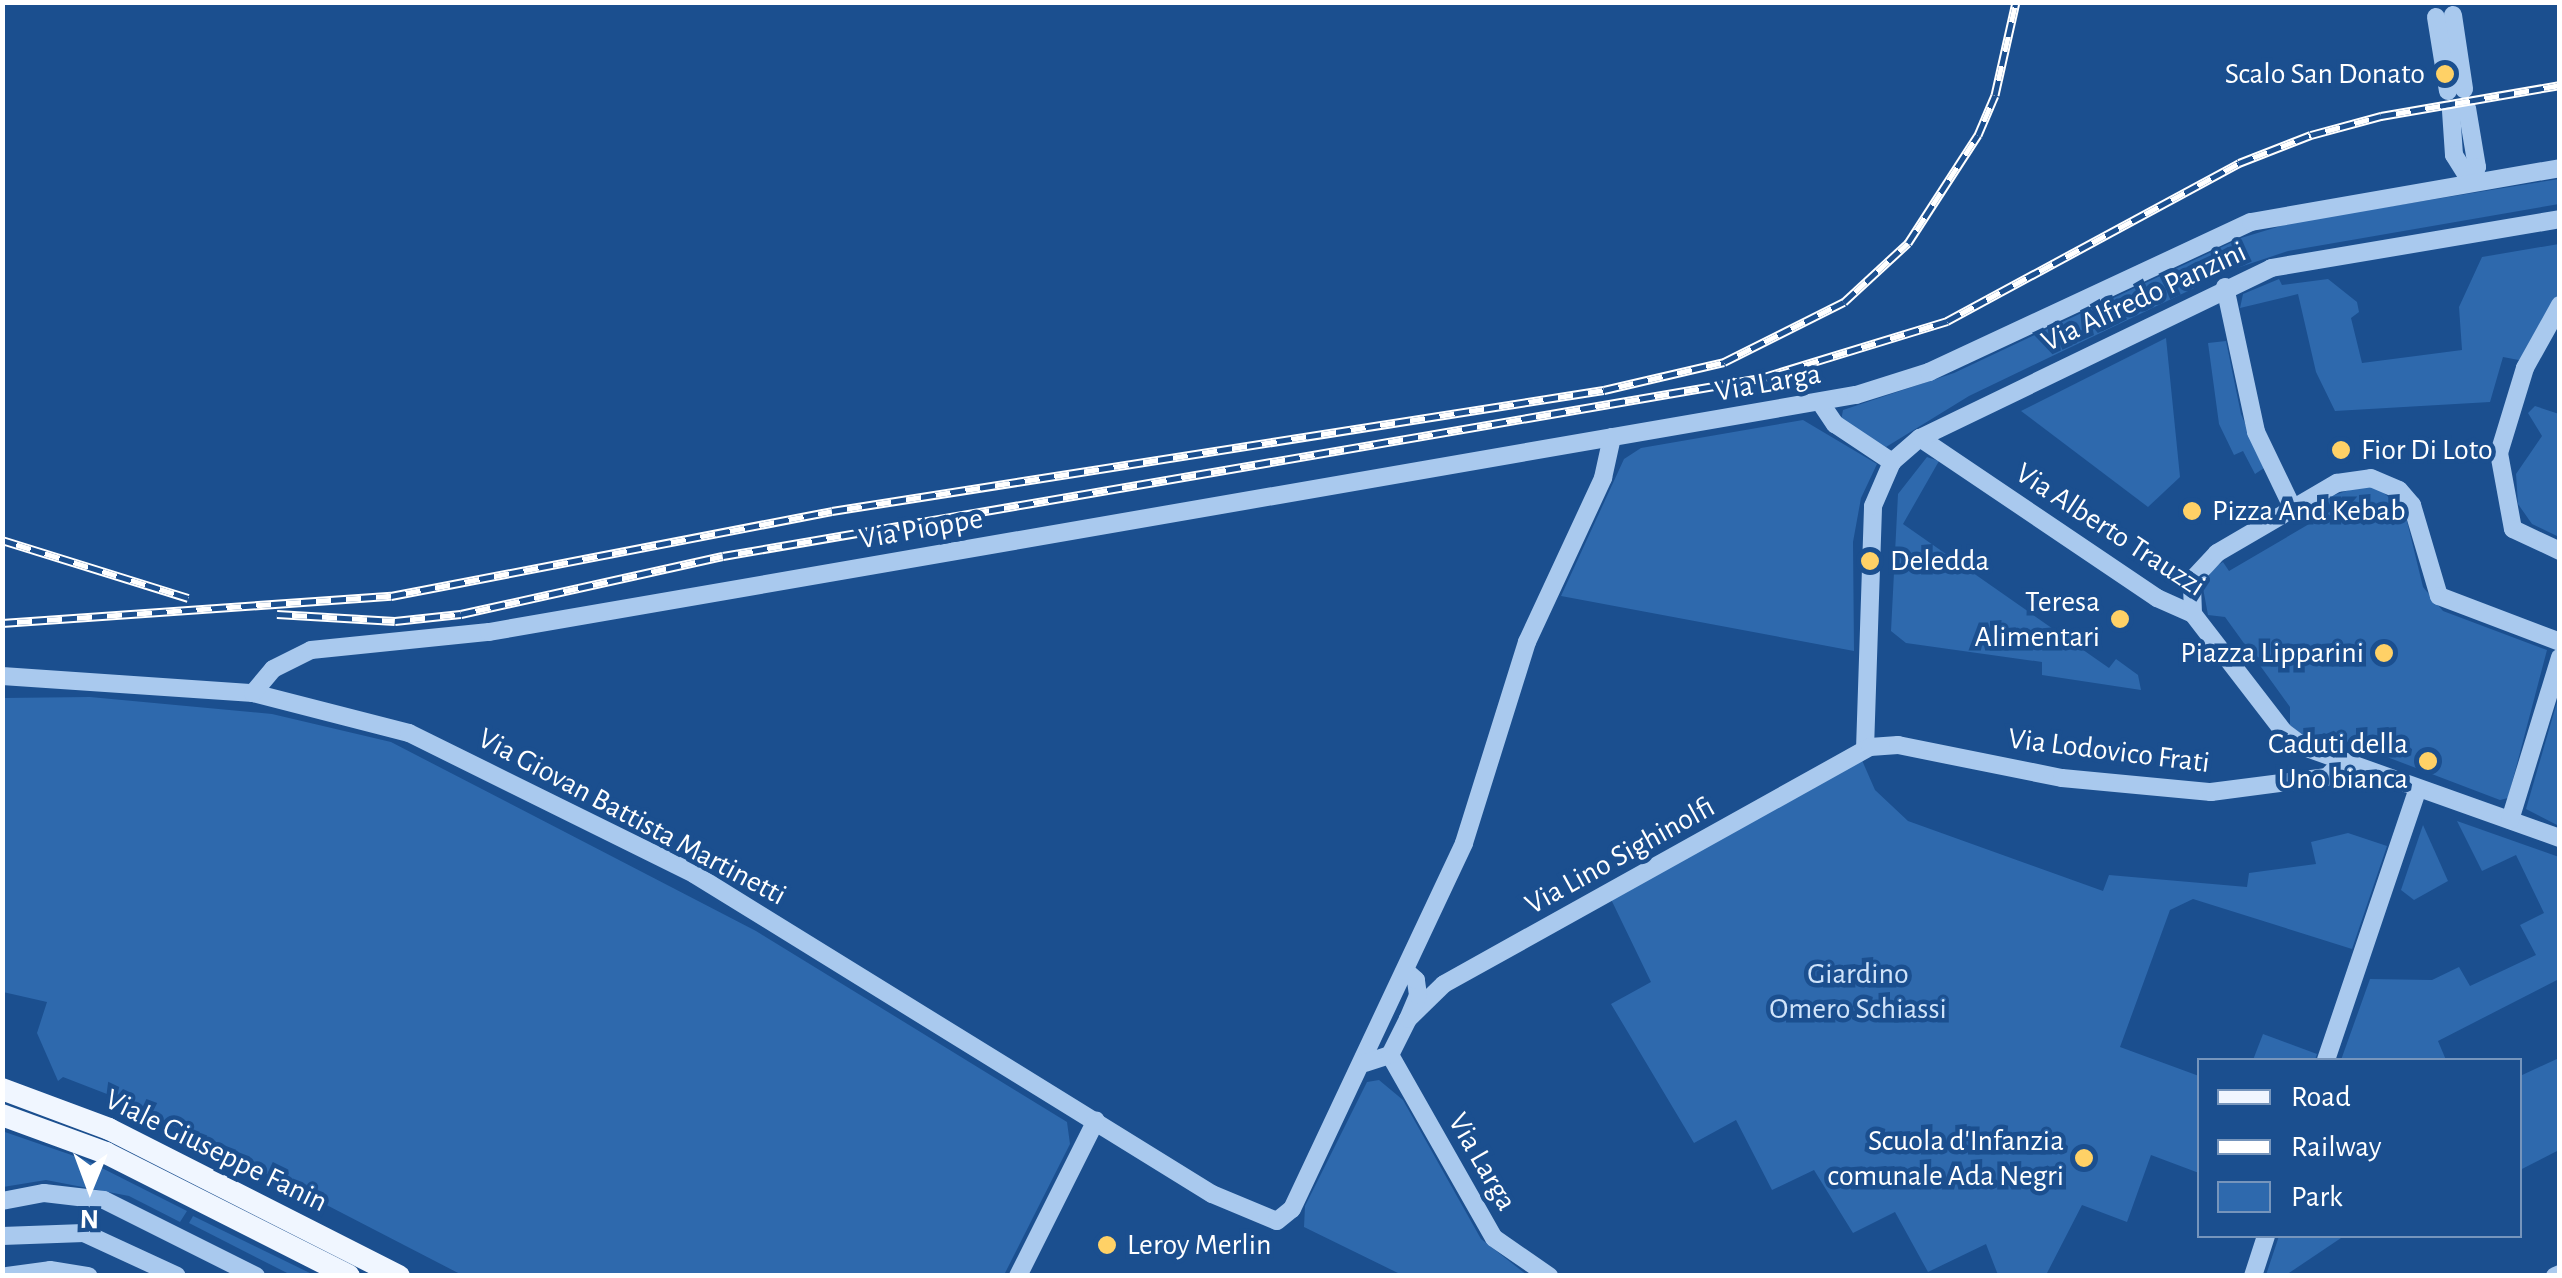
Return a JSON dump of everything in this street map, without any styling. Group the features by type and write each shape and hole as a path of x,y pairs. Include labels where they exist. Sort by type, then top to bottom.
{"main road":[{"name":"Viale Giuseppe Fanin","path":"2,1089 109,1129 399,1276"},
{"name":"Viale Giuseppe Fanin","path":"2,1115 106,1153 349,1276"}],"street":[{"path":"2445,16 2456,90"},
{"path":"2459,110 2477,166 2470,181"},
{"name":"Via Larga","path":"1612,437 1820,402 1929,372 2251,222 2560,168"},
{"name":"Via Alfredo Panzini","path":"1865,749 1870,526 1875,494 1892,462 1920,438 2225,287 2282,266 2560,219"},
{"path":"2225,287 2256,432 2293,509"},
{"path":"2560,305 2524,368 2499,453 2513,530 2560,551"},
{"path":"1820,402 1835,424 1892,462"},
{"path":"1365,1063 1464,842 1526,642 1603,478 1612,437"},
{"name":"Via Pioppe","path":"254,693 273,669 311,650 489,632 1612,437"},
{"name":"Via Alberto Trauzzi","path":"1920,438 2157,598 2193,614 2284,732 2341,763 2560,838"},
{"path":"2193,614 2192,580 2203,566 2293,509 2353,478 2388,483 2412,504 2439,596 2560,642"},
{"path":"2510,820 2560,657"},
{"name":"Via Giovan Battista Martinetti","path":"2,676 254,693 409,732 676,865 1252,1215 1285,1218 1365,1063"},
{"name":"Via Lodovico Frati","path":"1865,749 1898,744 2062,778 2228,792 2327,777 2341,763"},
{"name":"Via Lino Sighinolfi","path":"1408,1019 1444,984 1865,749"},
{"path":"2327,1058 2418,788"},
{"path":"1365,1063 1390,1055 1408,1019 1418,996 1416,980 1408,973"},
{"name":"Via Larga","path":"1390,1055 1494,1238 1549,1276"},
{"path":"1018,1276 1096,1120"},
{"path":"2,1201 44,1194 104,1200 256,1276"},
{"path":"2,1236 84,1233 177,1276"},
{"path":"2252,1276 2265,1238"},
{"path":"7,1276 50,1270 89,1276"}],"green space":[{"path":"2559,179 2559,204 2288,251 2234,269 1969,396 1886,447 1841,421 1843,410 1954,373 2241,238 2294,222"},
{"path":"2559,244 2559,293 2524,361 2503,357 2490,402 2335,411 2316,372 2298,294 2240,308 2243,294 2279,279 2282,285 2328,279 2357,302 2359,312 2351,318 2362,363 2462,350 2459,307 2482,257"},
{"path":"2166,338 2180,477 2148,507 2021,411"},
{"path":"2226,341 2241,414 2264,468 2255,474 2243,451 2234,455 2219,424 2208,343"},
{"path":"2535,406 2559,414 2559,537 2532,524 2518,504 2516,474 2542,436 2528,413"},
{"path":"1803,420 1877,464 1861,498 1853,542 1854,651 1561,596 1624,459 1641,448"},
{"path":"1927,457 1939,461 1903,524 2109,668 2116,659 2138,675 2141,690 2042,675 2042,662 1906,643 1891,631 1898,494"},
{"name":"Piazza Lipparini","path":"2361,486 2379,488 2405,513 2423,587 2443,611 2547,650 2508,798 2500,800 2324,733 2308,741 2290,725 2290,707 2225,617 2208,615 2203,588 2213,568 2223,562 2229,571 2333,510 2326,498"},
{"path":"2559,695 2559,826 2526,809"},
{"path":"90,697 272,714 391,742 756,931 1067,1122 1070,1144 1004,1275 462,1275 125,1101 63,1077 58,1081 37,1033 47,1002 3,992 3,698"},
{"name":"Giardino Omero Schiassi","path":"1861,758 1875,790 1908,821 2103,891 2109,875 2247,887 2249,873 2316,864 2311,842 2348,833 2387,846 2352,949 2193,899 2170,910 2120,1047 2197,1075 2197,1172 2151,1155 2127,1222 2082,1205 2046,1275 1998,1275 1986,1244 1928,1272 1895,1212 1853,1233 1814,1170 1772,1190 1736,1120 1694,1143 1611,1004 1651,982 1606,889"},
{"path":"2457,821 2559,857 2559,979 2438,1041 2445,1058 2342,1058 2370,979 2432,980 2459,967 2470,986 2536,955 2520,925 2544,913 2516,855 2482,871"},
{"path":"2423,825 2448,881 2414,900 2401,890"},
{"path":"2263,1034 2317,1054 2316,1058 2254,1058"},
{"path":"2559,1058 2559,1150 2522,1169 2522,1075"},
{"path":"1379,1080 1403,1100 1481,1239 1527,1275 1402,1275 1304,1227 1305,1206 1367,1082"},
{"path":"2,1131 86,1160 187,1211 180,1222 129,1196 46,1180 3,1187"},
{"path":"193,1216 314,1275 291,1275 189,1223"},
{"path":"2278,1238 2341,1238 2286,1275 2266,1275"}],"railway":[{"path":"2,623 391,596 832,511 1604,390 1724,362 1844,302 1908,243 1978,135 1995,95 2016,2"},
{"path":"277,614 395,621 461,614 723,556 1761,378 1947,321 2239,163 2311,135 2381,116 2560,85"},
{"path":"2,540 188,598"}],"place":[{"name":"Scalo San Donato","path":"2445,74"},
{"name":"Fior Di Loto","path":"2341,450"},
{"name":"Pizza And Kebab","path":"2192,511"},
{"name":"Deledda","path":"1870,561"},
{"name":"Teresa Alimentari","path":"2120,619"},
{"name":"Piazza Lipparini","path":"2384,653"},
{"name":"Caduti della Uno bianca","path":"2428,761"},
{"name":"Scuola d'Infanzia comunale Ada Negri","path":"2084,1158"},
{"name":"Leroy Merlin","path":"1107,1245"}]}
